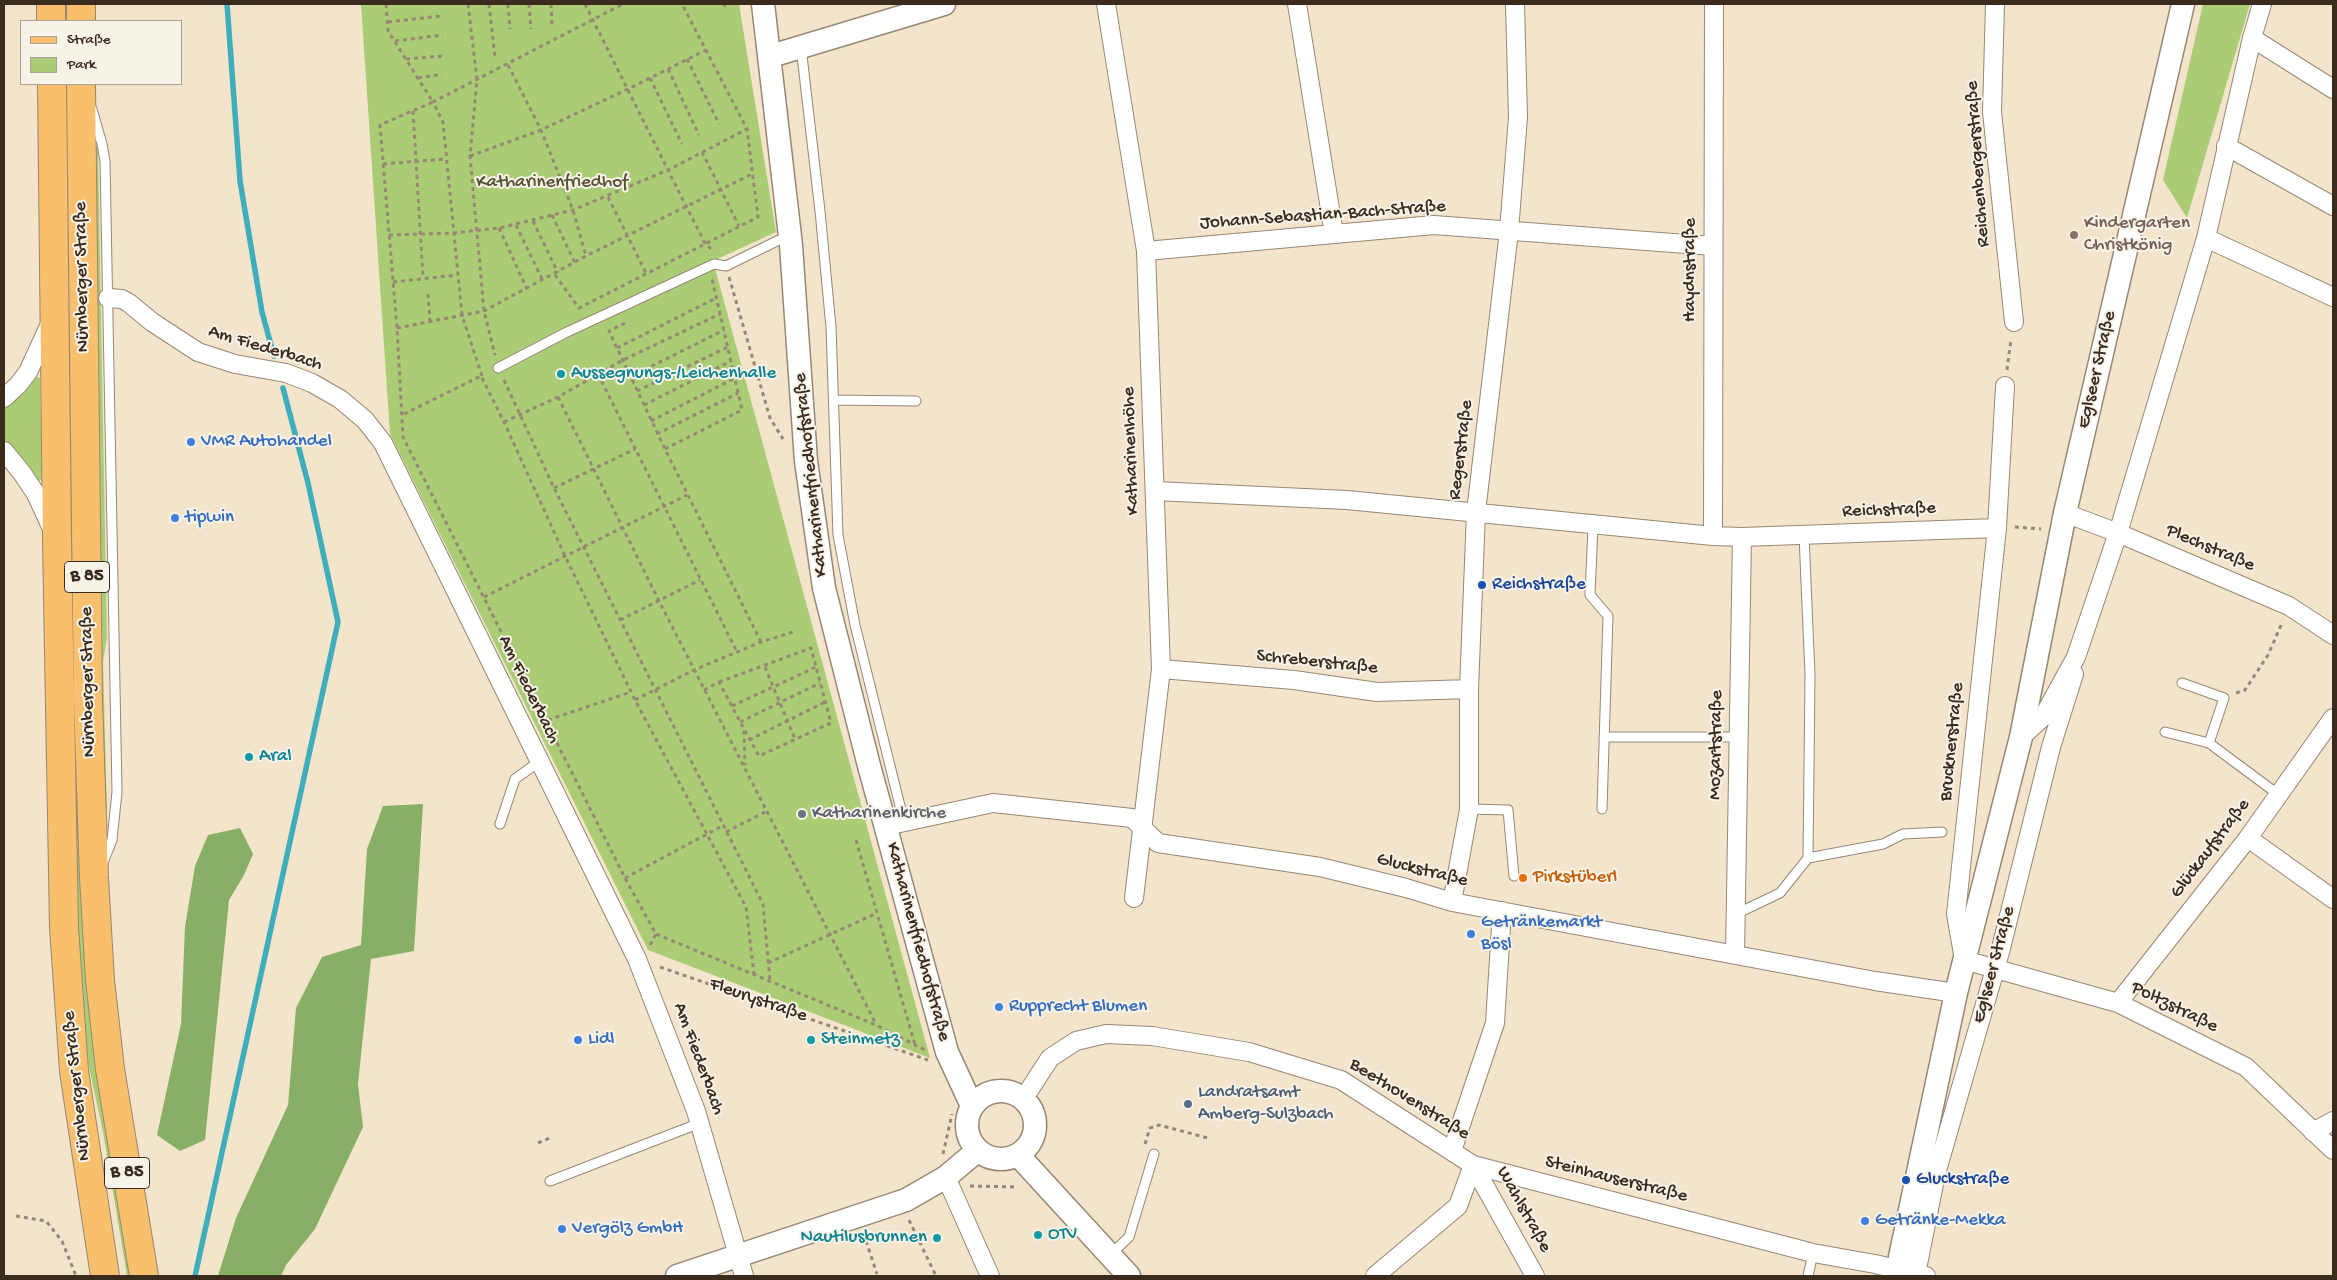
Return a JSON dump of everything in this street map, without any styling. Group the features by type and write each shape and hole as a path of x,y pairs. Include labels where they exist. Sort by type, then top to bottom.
{"main road":[{"path":"51,4 51,20"},
{"path":"81,4 81,20"},
{"name":"Nürnberger Straße","path":"52,85 64,928 74,1071 105,1276"},
{"name":"Nürnberger Straße","path":"82,85 88,669 94,878 100,980 110,1069 144,1276"}],"street":[{"name":"Katharinenfriedhofstraße","path":"763,4 771,56 791,245 806,461 823,579 895,824 941,1030 943,1061 972,1106"},
{"path":"771,56 944,4"},
{"name":"Katharinenhöhe","path":"1106,4 1146,251 1162,669 1134,898"},
{"path":"1297,4 1334,234"},
{"name":"Regerstraße","path":"1452,902 1468,809 1468,689 1476,512 1509,231 1518,117 1515,4"},
{"name":"Haydnstraße","path":"1713,536 1712,246 1714,4"},
{"name":"Reichenbergerstraße","path":"1995,4 1992,112 2014,322"},
{"name":"Eglseer Straße","path":"1909,1274 1956,993 2021,737 2065,513 2183,4"},
{"name":"Eglseer Straße","path":"2021,737 2044,717 2076,656 2118,533 2206,238 2226,146 2262,4"},
{"path":"2252,38 2333,88"},
{"path":"2226,146 2333,206"},
{"name":"Johann-Sebastian-Bach-Straße","path":"1146,251 1434,225 1712,246"},
{"path":"2206,238 2333,297"},
{"name":"Am Fiederbach","path":"108,298 122,299 129,303 152,322 198,352 235,364 286,373 312,383 340,399 365,420 383,443 637,959 700,1123 741,1266"},
{"path":"4,398 14,390 28,372 54,314"},
{"name":"Brucknerstraße","path":"1964,960 1956,914 2004,528 2005,386"},
{"path":"4,451 17,465 36,494 57,540"},
{"name":"Reichstraße","path":"1155,491 1347,500 1476,512 1594,526 1713,536 1742,537 2004,528"},
{"name":"Plechstraße","path":"2065,513 2118,533 2289,606 2333,635"},
{"name":"Mozartstraße","path":"1735,955 1742,537"},
{"name":"Eglseer Straße","path":"1909,1274 1995,969 2051,747 2073,682 2076,656"},
{"name":"Schreberstraße","path":"1162,669 1294,680 1377,692 1468,689"},
{"name":"Glückaufstraße","path":"2118,1003 2248,838 2333,718"},
{"name":"Gluckstraße","path":"895,824 993,803 1132,818 1158,843 1320,867 1406,888 1452,902 1875,981 1956,993"},
{"path":"2248,838 2333,899"},
{"path":"1452,1151 1495,1023 1502,911"},
{"name":"Poltzstraße","path":"1964,960 2118,1003 2246,1067 2333,1150"},
{"name":"Beethovenstraße","path":"1024,1098 1050,1058 1076,1042 1106,1034 1152,1036 1249,1052 1341,1080 1473,1165"},
{"path":"1002,1090 1014,1092 1024,1098 1032,1110 1036,1123 1033,1137 1026,1149 1018,1155 1005,1159 995,1159 978,1150 971,1140 967,1129 967,1117 972,1106 980,1097 990,1092 1002,1090"},
{"path":"2313,1132 2333,1121"},
{"path":"676,1276 741,1266 906,1200 949,1174 978,1150"},
{"path":"1018,1155 1027,1185 1110,1255 1129,1276"},
{"path":"1375,1276 1458,1206 1473,1165"},
{"name":"Steinhauserstraße","path":"1473,1165 1813,1253 1909,1274"},
{"name":"Wahlstraße","path":"1473,1165 1534,1276"},
{"path":"949,1174 990,1276"}],"lane":[{"path":"801,47 831,327 838,535 895,824"},
{"path":"82,85 97,124 105,160 117,792 112,840 102,866 94,878"},
{"path":"498,368 565,333 714,264 726,266 779,240"},
{"path":"834,400 916,401"},
{"path":"1594,526 1590,595 1608,616 1602,809"},
{"path":"1735,914 1780,893 1808,858 1810,675 1804,535"},
{"path":"2182,683 2224,698 2209,743"},
{"path":"2165,732 2209,743 2279,795"},
{"path":"1604,736 1739,737"},
{"path":"500,824 515,779 540,761"},
{"path":"1468,809 1508,810 1514,876"},
{"path":"1808,858 1883,844 1903,834 1942,832"},
{"path":"550,1181 700,1123"},
{"path":"1110,1255 1130,1237 1154,1154"},
{"path":"1808,1276 1813,1253"}],"path":[{"path":"386,4 388,31 443,122 462,316 481,376 631,692 746,907 754,974"},
{"path":"468,4 477,80 470,156 476,229 484,311 498,368 554,488 763,904 770,981"},
{"path":"489,4 495,57"},
{"path":"508,4 510,29"},
{"path":"529,4 531,29"},
{"path":"551,4 552,26"},
{"path":"585,4 686,206 706,242 726,266 770,418 784,440"},
{"path":"623,4 508,65 380,125 397,328 403,437 548,720 625,878 656,934 876,1025 934,1054 943,1061"},
{"path":"533,221 556,274 580,308 758,217 747,129 682,4"},
{"path":"388,22 441,16"},
{"path":"395,41 443,34"},
{"path":"470,156 541,130 706,50"},
{"path":"406,59 444,56"},
{"path":"687,59 719,124"},
{"path":"508,65 541,130 573,210 586,256"},
{"path":"668,69 700,134"},
{"path":"418,78 442,74"},
{"path":"650,78 682,144"},
{"path":"413,111 423,278"},
{"path":"389,236 453,233 499,228 573,210 608,197 668,170 747,129"},
{"path":"702,152 739,226"},
{"path":"383,164 446,159"},
{"path":"397,328 484,311 556,274 586,256 752,174"},
{"path":"608,197 646,273"},
{"path":"552,215 575,263"},
{"path":"516,225 543,281"},
{"path":"499,228 527,289"},
{"path":"393,282 457,276"},
{"path":"665,449 742,410 712,277 703,281"},
{"path":"428,294 430,322"},
{"path":"617,348 716,298"},
{"path":"504,422 558,396 623,360 720,314"},
{"path":"626,322 609,331 657,434 761,642"},
{"path":"2005,386 2014,322"},
{"path":"630,377 724,330"},
{"path":"637,391 728,347"},
{"path":"644,405 731,362"},
{"path":"403,414 498,368"},
{"path":"598,374 737,652"},
{"path":"651,421 735,378"},
{"path":"657,434 738,393"},
{"path":"558,396 659,601 876,1025"},
{"path":"554,488 635,449"},
{"path":"484,598 687,495"},
{"path":"2004,528 2046,529"},
{"path":"620,620 700,580"},
{"path":"2224,698 2245,690 2268,656 2289,606"},
{"path":"635,700 694,670 761,642 794,632"},
{"path":"704,690 719,682 765,667 811,648 831,722 758,756 719,682"},
{"path":"732,706 816,666"},
{"path":"765,667 794,739"},
{"path":"740,722 820,683"},
{"path":"548,720 631,692"},
{"path":"749,740 825,702"},
{"path":"744,729 745,768"},
{"path":"726,832 766,811"},
{"path":"625,878 724,825"},
{"path":"856,840 915,1046"},
{"path":"768,963 877,913"},
{"name":"Fleurystraße","path":"637,959 943,1061"},
{"path":"949,1107 952,1115 943,1153 949,1174 972,1188 1027,1185"},
{"path":"1144,1146 1150,1128 1160,1125 1208,1138"},
{"path":"538,1143 550,1138"},
{"path":"906,1200 908,1218 936,1276"},
{"path":"16,1216 46,1221 62,1241 76,1276"},
{"path":"866,1241 877,1274"}],"green space":[{"name":"Katharinenfriedhof","path":"361,4 739,4 776,232 713,261 930,1058 648,950 390,434"},
{"path":"2203,4 2250,4 2187,218 2163,180"},
{"path":"64,85 69,85 76,659 132,1276 127,1276 103,1132 87,1058 78,971 74,823"},
{"path":"95,146 98,149 107,638 103,661 107,811 103,811 99,618"},
{"path":"36,376 40,378 42,479 39,481 34,481 4,443 4,406 21,394"},
{"path":"423,804 414,951 371,959 358,1084 363,1127 315,1229 286,1265 281,1276 218,1276 236,1218 288,1105 296,1008 322,957 361,945 367,849 383,806"},
{"path":"240,828 253,854 244,875 229,900 205,1140 180,1151 157,1135 181,1024 185,927 195,866 208,835"}],"waterway":[{"path":"227,4 240,181 262,312 274,356"},
{"path":"195,1276 338,622 308,483 283,388"}],"place":[{"name":"Kindergarten Christkönig","path":"2074,235"},
{"name":"Aussegnungs-/Leichenhalle","path":"561,374"},
{"name":"VMR Autohandel","path":"191,442"},
{"name":"tipwin","path":"175,518"},
{"name":"Reichstraße","path":"1482,585"},
{"name":"Aral","path":"249,757"},
{"name":"Katharinenkirche","path":"802,814"},
{"name":"Pirkstüberl","path":"1523,878"},
{"name":"Getränkemarkt Bösl","path":"1471,934"},
{"name":"Rupprecht Blumen","path":"999,1007"},
{"name":"Lidl","path":"578,1040"},
{"name":"Steinmetz","path":"811,1040"},
{"name":"Landratsamt Amberg-Sulzbach","path":"1188,1104"},
{"name":"Gluckstraße","path":"1906,1180"},
{"name":"Getränke-Mekka","path":"1865,1221"},
{"name":"Vergölz GmbH","path":"562,1229"},
{"name":"OTV","path":"1038,1235"},
{"name":"Nautilusbrunnen","path":"937,1238"}]}
